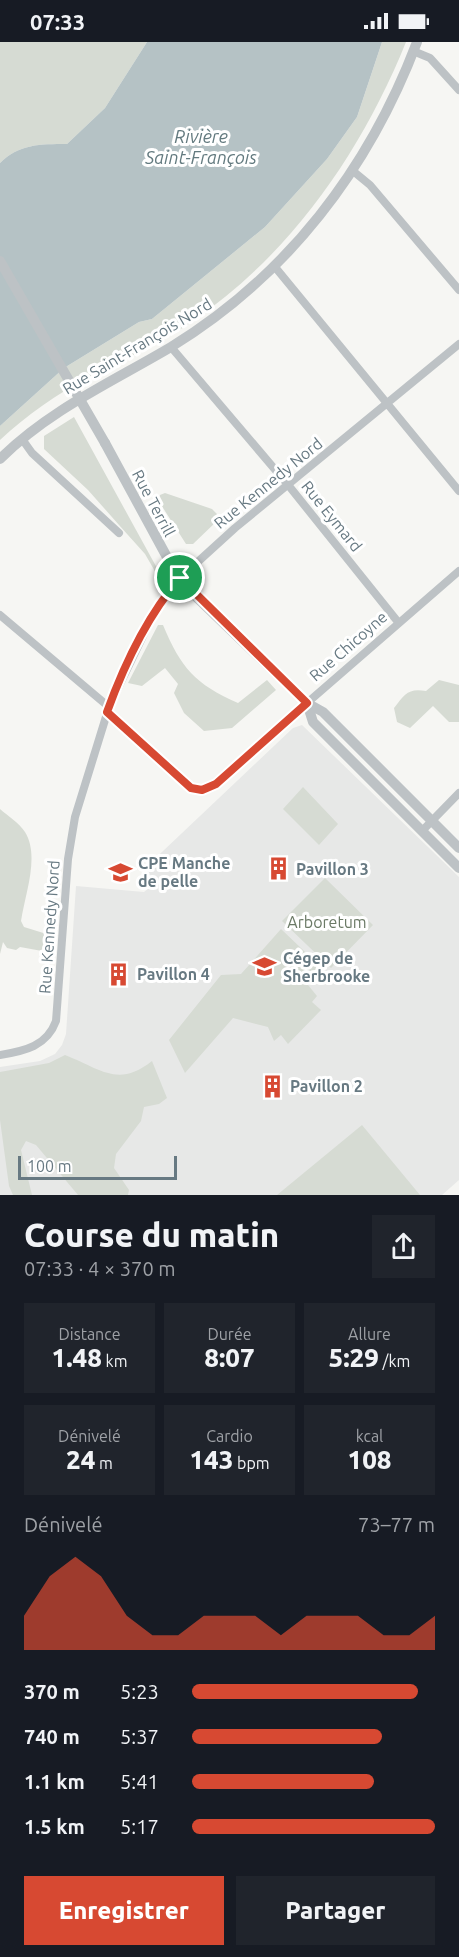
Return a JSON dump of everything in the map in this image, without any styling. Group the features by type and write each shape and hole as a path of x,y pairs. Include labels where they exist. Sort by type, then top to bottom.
{"street":[{"path":"415,47 430,58 459,90"},
{"name":"Rue Saint-François Nord","path":"0,459 22,439 60,411 171,347 226,309 275,267 318,219 353,171 385,115 415,47"},
{"path":"353,171 370,185 459,290"},
{"name":"Rue Terrill","path":"0,261 105,443 168,561 180,578 307,703 323,712 459,848"},
{"path":"275,267 459,491"},
{"name":"Rue Kennedy Nord","path":"0,1055 41,1043 57,1021 69,846 78,803 108,710 154,611 180,578 235,528 459,345"},
{"name":"Rue Eymard","path":"171,347 289,486 398,622"},
{"path":"22,439 32,453 119,533"},
{"name":"Rue Chicoyne","path":"108,710 191,788 202,790 216,784 398,622 459,571"},
{"path":"0,615 108,710"},
{"name":"Rue Terrill","path":"307,703 313,722 459,868"},
{"path":"422,831 459,793"}],"shaded area":[{"name":"Cégep de Sherbrooke","path":"302,725 459,877 459,1180 442,1195 0,1195 0,1067 40,1061 55,1054 62,1045 66,1034 76,886 144,892 156,882 144,869 293,728"}],"green space":[{"path":"0,42 147,42 105,108 67,144 30,146 15,152 0,163"},
{"path":"382,42 406,42 368,122 320,197 262,264 229,294 193,321 155,344 65,390 0,440 0,426 64,368 139,322 152,319 265,227 327,159 357,117"},
{"path":"74,417 163,579 160,580 145,554 88,490 44,449 44,436"},
{"path":"165,493 212,509 217,514 217,521 193,544 186,544 158,500 160,495"},
{"path":"158,625 163,625 176,653 191,673 223,696 238,703 267,680 276,690 232,728 204,731 184,713 174,693 178,684 165,668 142,686 128,683"},
{"path":"439,680 459,685 459,722 449,722 433,706 410,728 397,722 394,708 404,696 415,690 426,691"},
{"path":"303,787 338,824 319,845 283,809"},
{"path":"0,809 23,829 31,852 28,887 21,921 24,927 53,936 53,953 20,947 16,950 7,948 3,942 0,954"},
{"name":"Arboretum","path":"325,878 373,925 331,968 282,921"},
{"path":"281,929 324,970 308,985 317,996 312,1002 321,1010 288,1044 281,1035 274,1041 268,1027 233,1018 185,1073 169,1040 221,975 241,974"},
{"path":"65,1055 99,1070 119,1075 140,1069 152,1061 167,1098 159,1104 144,1107 141,1121 116,1154 114,1168 129,1190 128,1195 78,1195 36,1145 26,1141 21,1150 32,1195 13,1195 9,1186 0,1120 0,1072 49,1063"},
{"path":"362,1125 420,1195 277,1195"}],"water":[{"name":"Rivière Saint-François","path":"147,42 382,42 357,117 327,159 265,227 152,319 139,322 64,368 0,426 0,163 15,152 30,146 67,144 105,108"}],"place":[{"name":"Pavillon 3","path":"278,869"},
{"name":"CPE Manche de pelle","path":"120,872"},
{"name":"Cégep de Sherbrooke","path":"265,967"},
{"name":"Pavillon 4","path":"119,974"},
{"name":"Pavillon 2","path":"272,1086"}],"route":[{"path":"180,578 192,593 307,703 216,784 202,790 191,788 107,712 154,611 180,578"}]}
